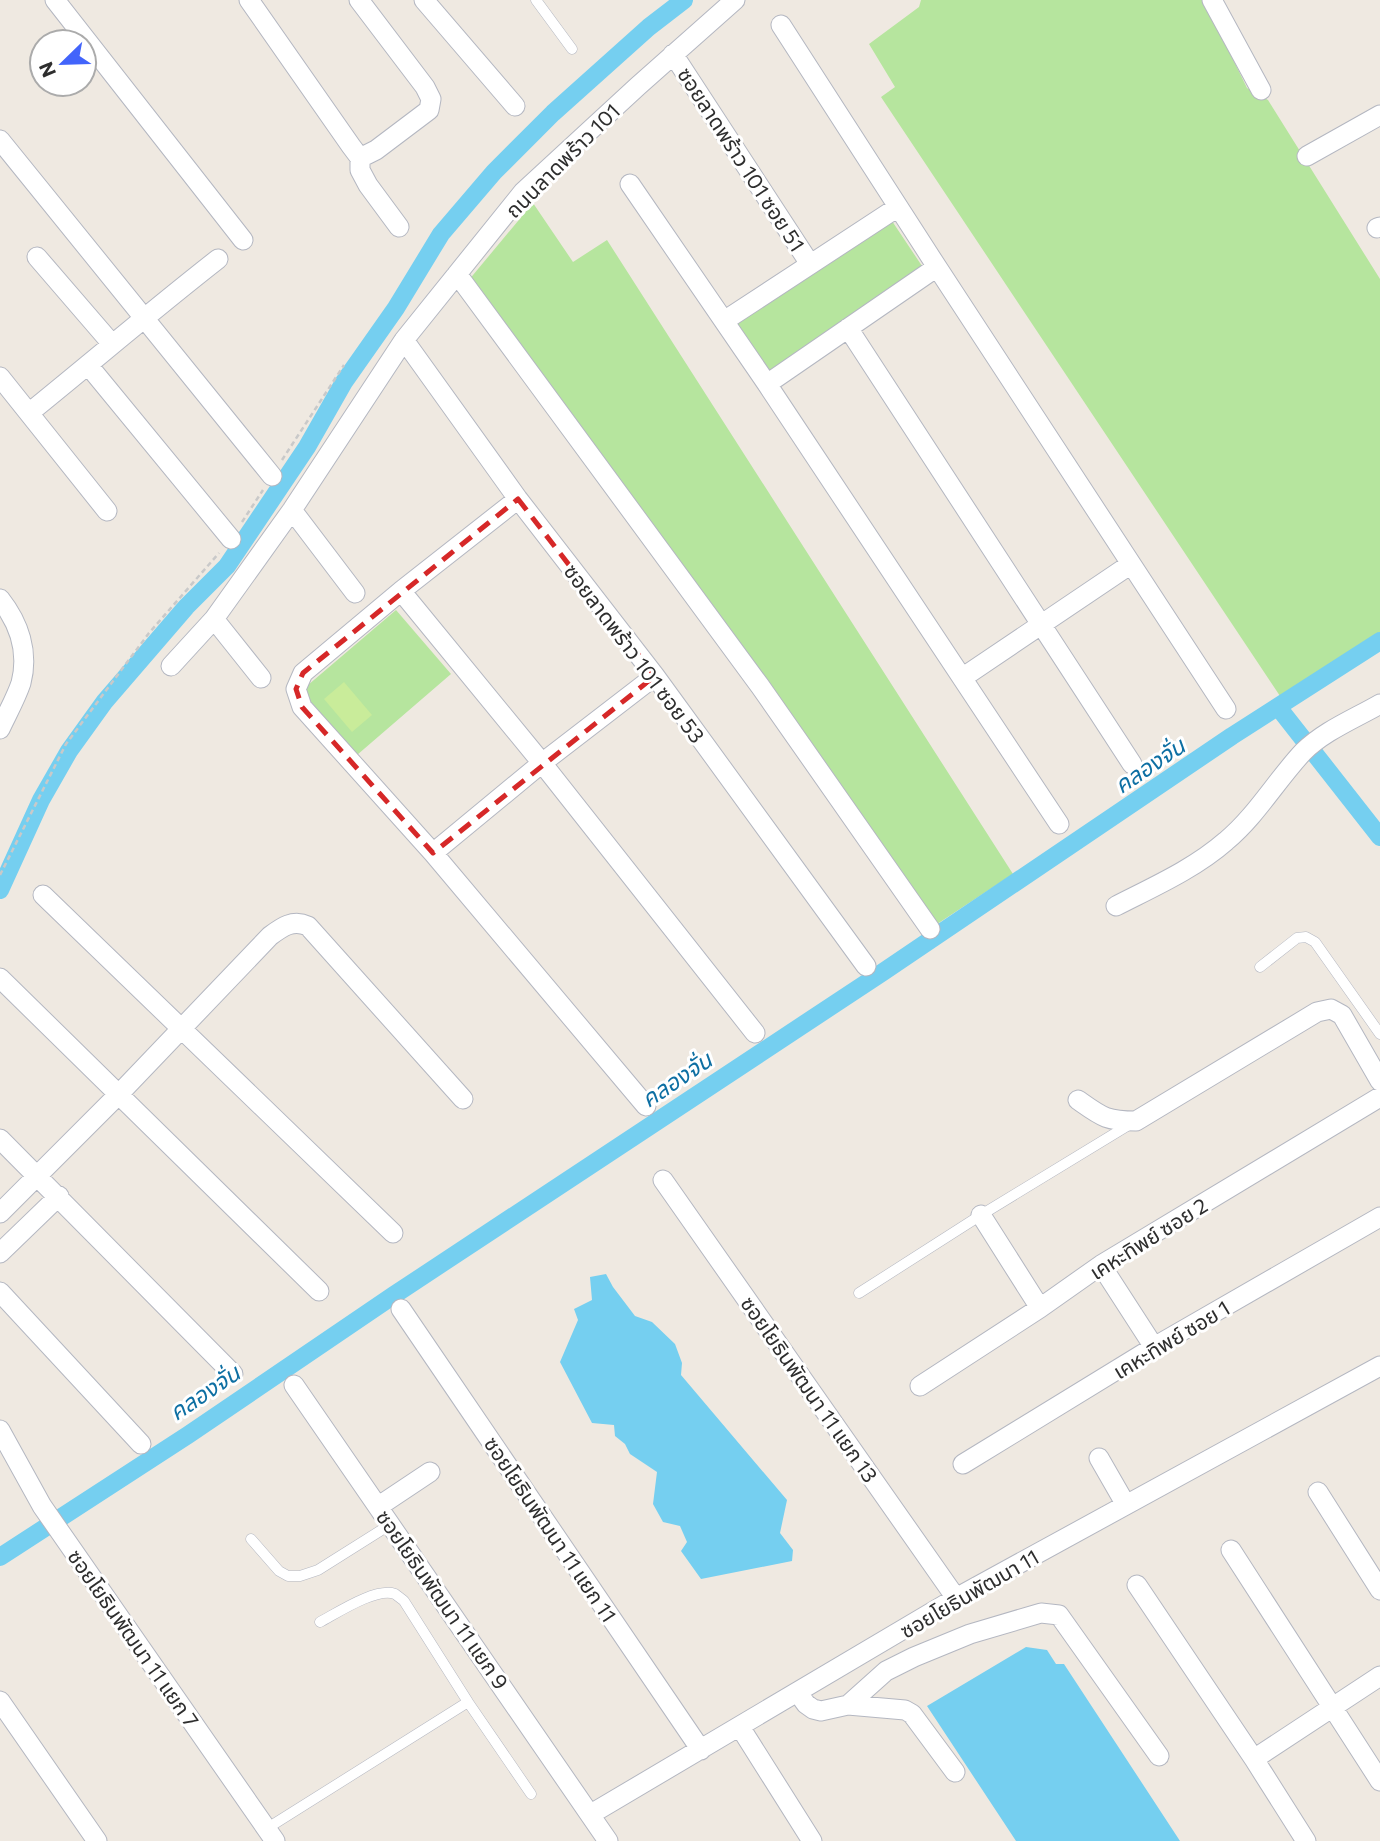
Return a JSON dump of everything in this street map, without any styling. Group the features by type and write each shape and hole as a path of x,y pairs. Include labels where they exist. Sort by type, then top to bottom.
{"street":[{"path":"55,0 243,240"},
{"path":"249,0 360,158 360,170 368,185 399,227"},
{"path":"359,0 425,87 431,99 429,110 376,150 360,158"},
{"path":"425,0 515,106"},
{"name":"ถนนลาดพร้าว 101","path":"171,666 214,619 292,510 404,340 523,192 735,0"},
{"path":"1212,0 1261,90"},
{"path":"781,25 1226,709"},
{"name":"ซอยลาดพร้าว 101 ซอย 51","path":"673,54 810,264"},
{"path":"1307,156 1380,115"},
{"path":"0,140 272,476"},
{"path":"630,184 767,384 1059,824"},
{"path":"724,321 898,207"},
{"path":"37,257 112,344"},
{"path":"29,413 218,259"},
{"path":"767,384 937,267"},
{"path":"457,274 760,686 930,929"},
{"path":"848,328 1132,764"},
{"name":"ซอยลาดพร้าว 101 ซอย 53","path":"404,340 518,499 655,676 866,966"},
{"path":"88,365 231,539"},
{"path":"0,377 107,511"},
{"path":"518,499 303,673 296,689 302,707 433,853 646,1106"},
{"path":"292,510 355,593"},
{"path":"962,678 1130,564"},
{"path":"401,591 755,1033"},
{"path":"0,599 11,612 21,637 24,660 20,684 0,729"},
{"path":"214,619 261,678"},
{"path":"433,853 541,763 655,676"},
{"path":"1115,906 1199,861 1227,840 1269,796 1308,748 1380,704"},
{"path":"43,895 393,1233"},
{"path":"0,1213 119,1094 270,936 292,923 308,926 463,1099"},
{"path":"0,978 319,1291"},
{"path":"1078,1100 1102,1117 1136,1121 1317,1012 1331,1009 1342,1015 1380,1081"},
{"name":"เคหะทิพย์ ซอย 2","path":"920,1386 1101,1265 1380,1097"},
{"path":"0,1139 233,1374"},
{"name":"ซอยโยธินพัฒนา 11 แยก 13","path":"663,1180 956,1598"},
{"path":"0,1253 59,1196"},
{"path":"981,1215 1040,1308"},
{"name":"เคหะทิพย์ ซอย 1","path":"963,1464 1154,1347 1380,1217"},
{"path":"1101,1265 1154,1347"},
{"path":"0,1292 141,1444"},
{"name":"ซอยโยธินพัฒนา 11 แยก 11","path":"401,1309 701,1749"},
{"name":"ซอยโยธินพัฒนา 11","path":"591,1814 956,1598 1380,1366"},
{"name":"ซอยโยธินพัฒนา 11 แยก 9","path":"294,1385 591,1814"},
{"name":"ซอยโยธินพัฒนา 11 แยก 7","path":"0,1430 42,1506 270,1835"},
{"path":"1099,1458 1126,1505"},
{"path":"379,1506 430,1472"},
{"path":"1318,1492 1380,1590"},
{"path":"1231,1550 1380,1781"},
{"path":"1137,1585 1306,1841"},
{"path":"848,1705 886,1671 914,1657 970,1634 1041,1613 1059,1615 1158,1756"},
{"path":"1254,1759 1380,1676"},
{"path":"797,1693 806,1704 821,1711 848,1705 905,1710 912,1714 955,1772"},
{"path":"0,1701 97,1841"},
{"path":"740,1727 812,1841"},
{"path":"591,1814 608,1841"}],"lane":[{"path":"536,0 572,49"},
{"path":"1261,967 1297,938 1306,937 1315,942 1380,1034"},
{"path":"859,1293 1136,1121"},
{"path":"251,1539 279,1572 288,1576 300,1576 318,1570 391,1524"},
{"path":"320,1622 381,1592 395,1594 404,1601 531,1794"},
{"path":"270,1835 468,1702"}],"path":[{"path":"0,875 66,744 149,634 231,539 344,366"}],"highlighted area":[{"path":"518,499 655,676 433,853 302,707 296,689 303,673"}],"green space":[{"path":"921,0 1204,0 1247,88 1268,100 1380,279 1380,632 1280,696 881,97 895,87 869,44 919,7"},
{"path":"533,203 573,262 607,240 1013,874 934,926 468,281"},
{"path":"890,218 924,269 767,374 733,323"},
{"path":"396,610 451,674 357,755 301,691"},
{"path":"344,682 372,715 352,732 324,699"}],"water":[{"path":"606,1274 635,1316 652,1322 675,1344 682,1363 681,1375 787,1500 780,1533 793,1550 792,1561 701,1579 681,1551 687,1542 680,1526 663,1522 653,1504 657,1472 630,1454 625,1444 615,1436 614,1425 592,1423 560,1362 578,1320 574,1309 592,1300 590,1277"},
{"path":"1026,1647 1047,1650 1056,1664 1064,1664 1180,1841 1016,1841 927,1706"}],"waterway":[{"path":"0,890 41,800 69,751 105,701 186,607 227,566 307,447 344,382 396,308 441,234 494,172 553,113 649,27 684,0"},
{"name":"คลองจั่น","path":"0,1557 188,1435 394,1295 883,972 1232,736 1380,641"},
{"path":"1278,707 1380,837"}]}
